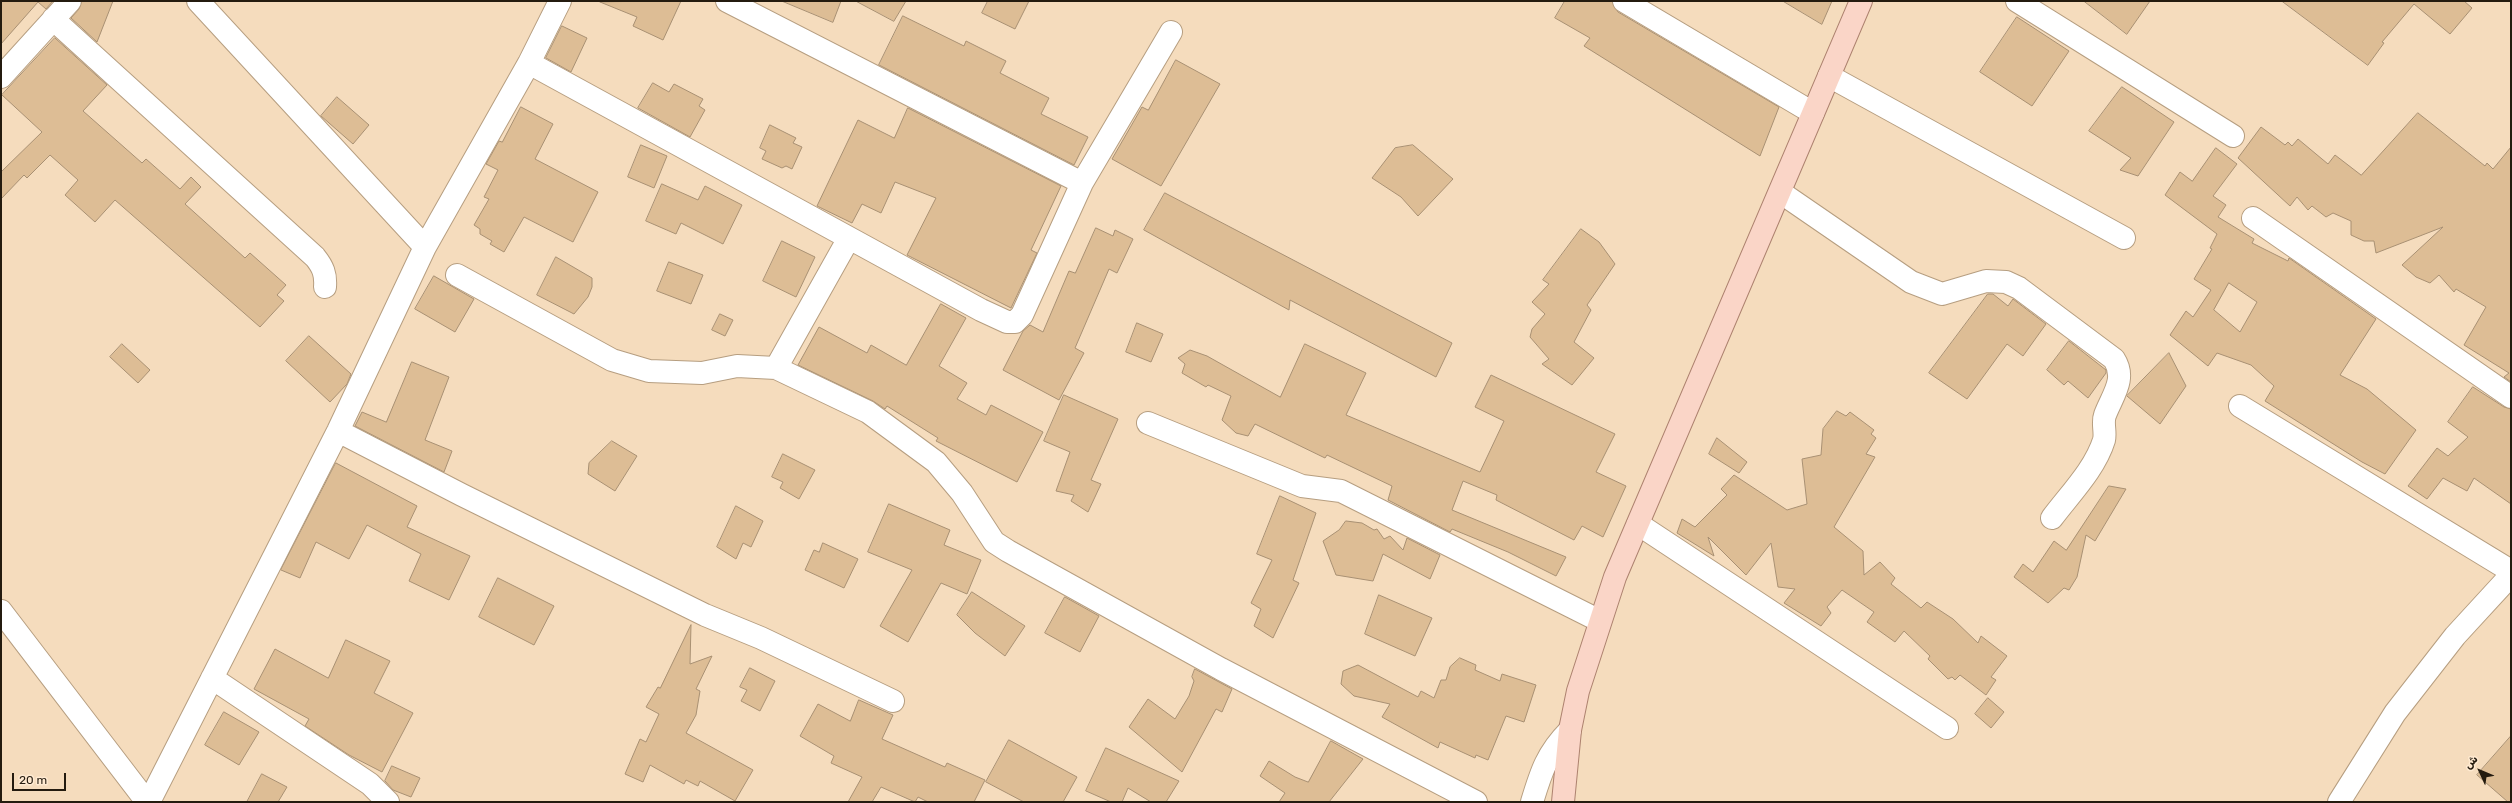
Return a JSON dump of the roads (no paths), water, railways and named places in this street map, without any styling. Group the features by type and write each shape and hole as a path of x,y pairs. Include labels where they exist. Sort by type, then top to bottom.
{"main road":[{"path":"1563,802 1570,730 1578,691 1600,621 1638,524 1861,1"}],"street":[{"path":"3,71 70,1"},
{"path":"198,1 425,247"},
{"path":"1,611 148,802 338,431 425,247 529,63 560,1"},
{"path":"728,1 1082,183"},
{"path":"1624,1 1813,113"},
{"path":"2017,1 2233,136"},
{"path":"53,19 316,257 323,267 326,277 325,287"},
{"path":"529,63 981,310 1007,322 1015,322 1022,315 1031,297 1082,183 1171,32"},
{"path":"1829,76 2124,238"},
{"path":"1780,192 1911,282 1942,294 1986,281 2006,282 2019,288 2114,359 2119,366 2120,381 2104,417 2105,438 2099,454 2052,518"},
{"path":"2253,218 2511,397"},
{"path":"776,368 849,238"},
{"path":"457,275 612,360 649,371 702,374 737,366 756,365 776,368 868,412 936,462 962,493 994,542 1008,551 1221,669 1476,802"},
{"path":"2240,406 2511,571"},
{"path":"1148,423 1302,486 1341,491 1600,621"},
{"path":"338,431 705,615 761,638 893,701"},
{"path":"1638,524 1947,728"},
{"path":"2339,802 2395,713 2455,636 2511,575"},
{"path":"212,678 370,784 388,802"},
{"path":"1532,802 1540,774 1551,751 1570,730"}]}
